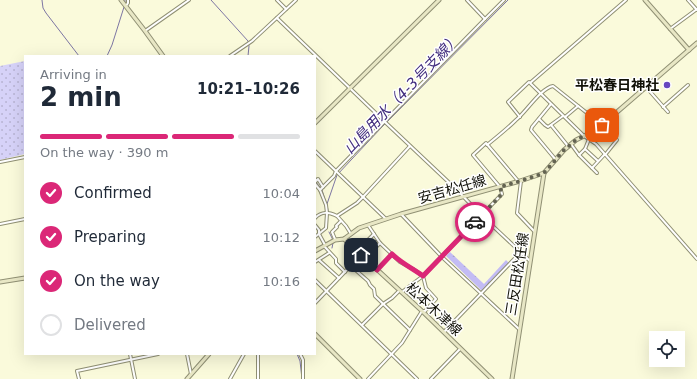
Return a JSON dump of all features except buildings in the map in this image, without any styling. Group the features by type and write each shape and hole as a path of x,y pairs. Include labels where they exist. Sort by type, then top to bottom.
{"main road":[{"path":"121,0 162,55"},
{"path":"316,122 439,0"},
{"path":"645,0 689,50"},
{"name":"安吉松任線","path":"344,239 359,228 401,214 500,187 544,173 570,145 604,124 697,43"},
{"name":"三反田松任線","path":"512,379 544,173"},
{"path":"316,250 334,240 344,239"},
{"name":"松本木津線","path":"344,239 491,379"},
{"path":"0,282 24,278"},
{"path":"316,335 360,379"},
{"path":"187,379 208,355"}],"street":[{"path":"126,6 128,0"},
{"path":"145,31 189,0"},
{"path":"277,0 286,9"},
{"path":"231,55 249,43 296,0"},
{"path":"467,0 485,19"},
{"path":"320,190 504,0"},
{"path":"626,0 530,83 584,136 596,144 697,259"},
{"path":"670,29 697,10 688,0"},
{"path":"277,18 314,55"},
{"path":"316,57 464,197 481,216 530,261"},
{"path":"520,117 508,102 530,82"},
{"path":"663,107 688,85"},
{"path":"362,326 383,304 423,276 502,194 500,187 473,154 486,144 487,145 520,117 540,94 549,87 553,86 604,124"},
{"path":"646,87 668,112"},
{"path":"551,104 532,127 531,132 556,160"},
{"path":"539,119 548,127 578,106"},
{"path":"592,168 617,140 604,124 597,110"},
{"path":"551,125 597,173"},
{"path":"579,155 585,149 589,139"},
{"path":"487,145 520,181 517,213 535,232"},
{"path":"337,216 363,197 410,146"},
{"path":"585,149 598,161"},
{"path":"316,152 386,219"},
{"path":"0,162 24,157"},
{"path":"316,180 318,179 323,187"},
{"path":"316,183 326,205 327,213 326,228 316,236"},
{"path":"316,217 324,212 337,216 351,234"},
{"path":"401,214 442,256 519,329"},
{"path":"0,224 24,219"},
{"path":"334,240 332,232 341,221"},
{"path":"368,225 380,243 400,262 423,276 426,288 436,299 425,311 422,312 402,343 368,379"},
{"path":"316,226 319,230 324,246 336,259 336,263 345,272"},
{"path":"357,251 374,234"},
{"path":"371,252 380,243"},
{"path":"316,262 329,252"},
{"path":"444,333 520,253"},
{"path":"377,270 392,254"},
{"path":"316,302 361,255"},
{"path":"319,260 339,278"},
{"path":"352,266 368,281 374,289 375,296 410,330"},
{"path":"316,281 417,379"},
{"path":"431,379 460,349"},
{"path":"130,355 135,379"},
{"path":"79,379 77,371 154,355"},
{"path":"187,355 191,374"},
{"path":"230,379 243,355"},
{"path":"258,355 258,379"},
{"path":"300,355 303,360 303,379"}],"shaded area":[{"path":"24,61 24,154 0,160 0,66"}],"green space":[{"path":"450,252 484,284 506,260 509,263 482,291 446,256"}],"waterway":[{"path":"42,0 43,8 46,13 78,55"},
{"path":"211,0 248,41 248,55"},
{"name":"山島用水（4-3号支線）","path":"328,211 327,204 337,175 381,128 508,0"},
{"path":"107,55 124,7"},
{"path":"316,182 320,187"},
{"path":"322,190 325,200"},
{"path":"329,232 333,240"},
{"path":"332,248 333,243"},
{"path":"297,355 300,361 302,379"}],"way so far":[{"path":"475,222 502,194 500,187 544,173 564,150 576,140 602,125"}],"place":[{"name":"平松春日神社","path":"667,85"}],"route":[{"path":"361,255 377,270 392,254 400,262 423,276 475,222"}]}
